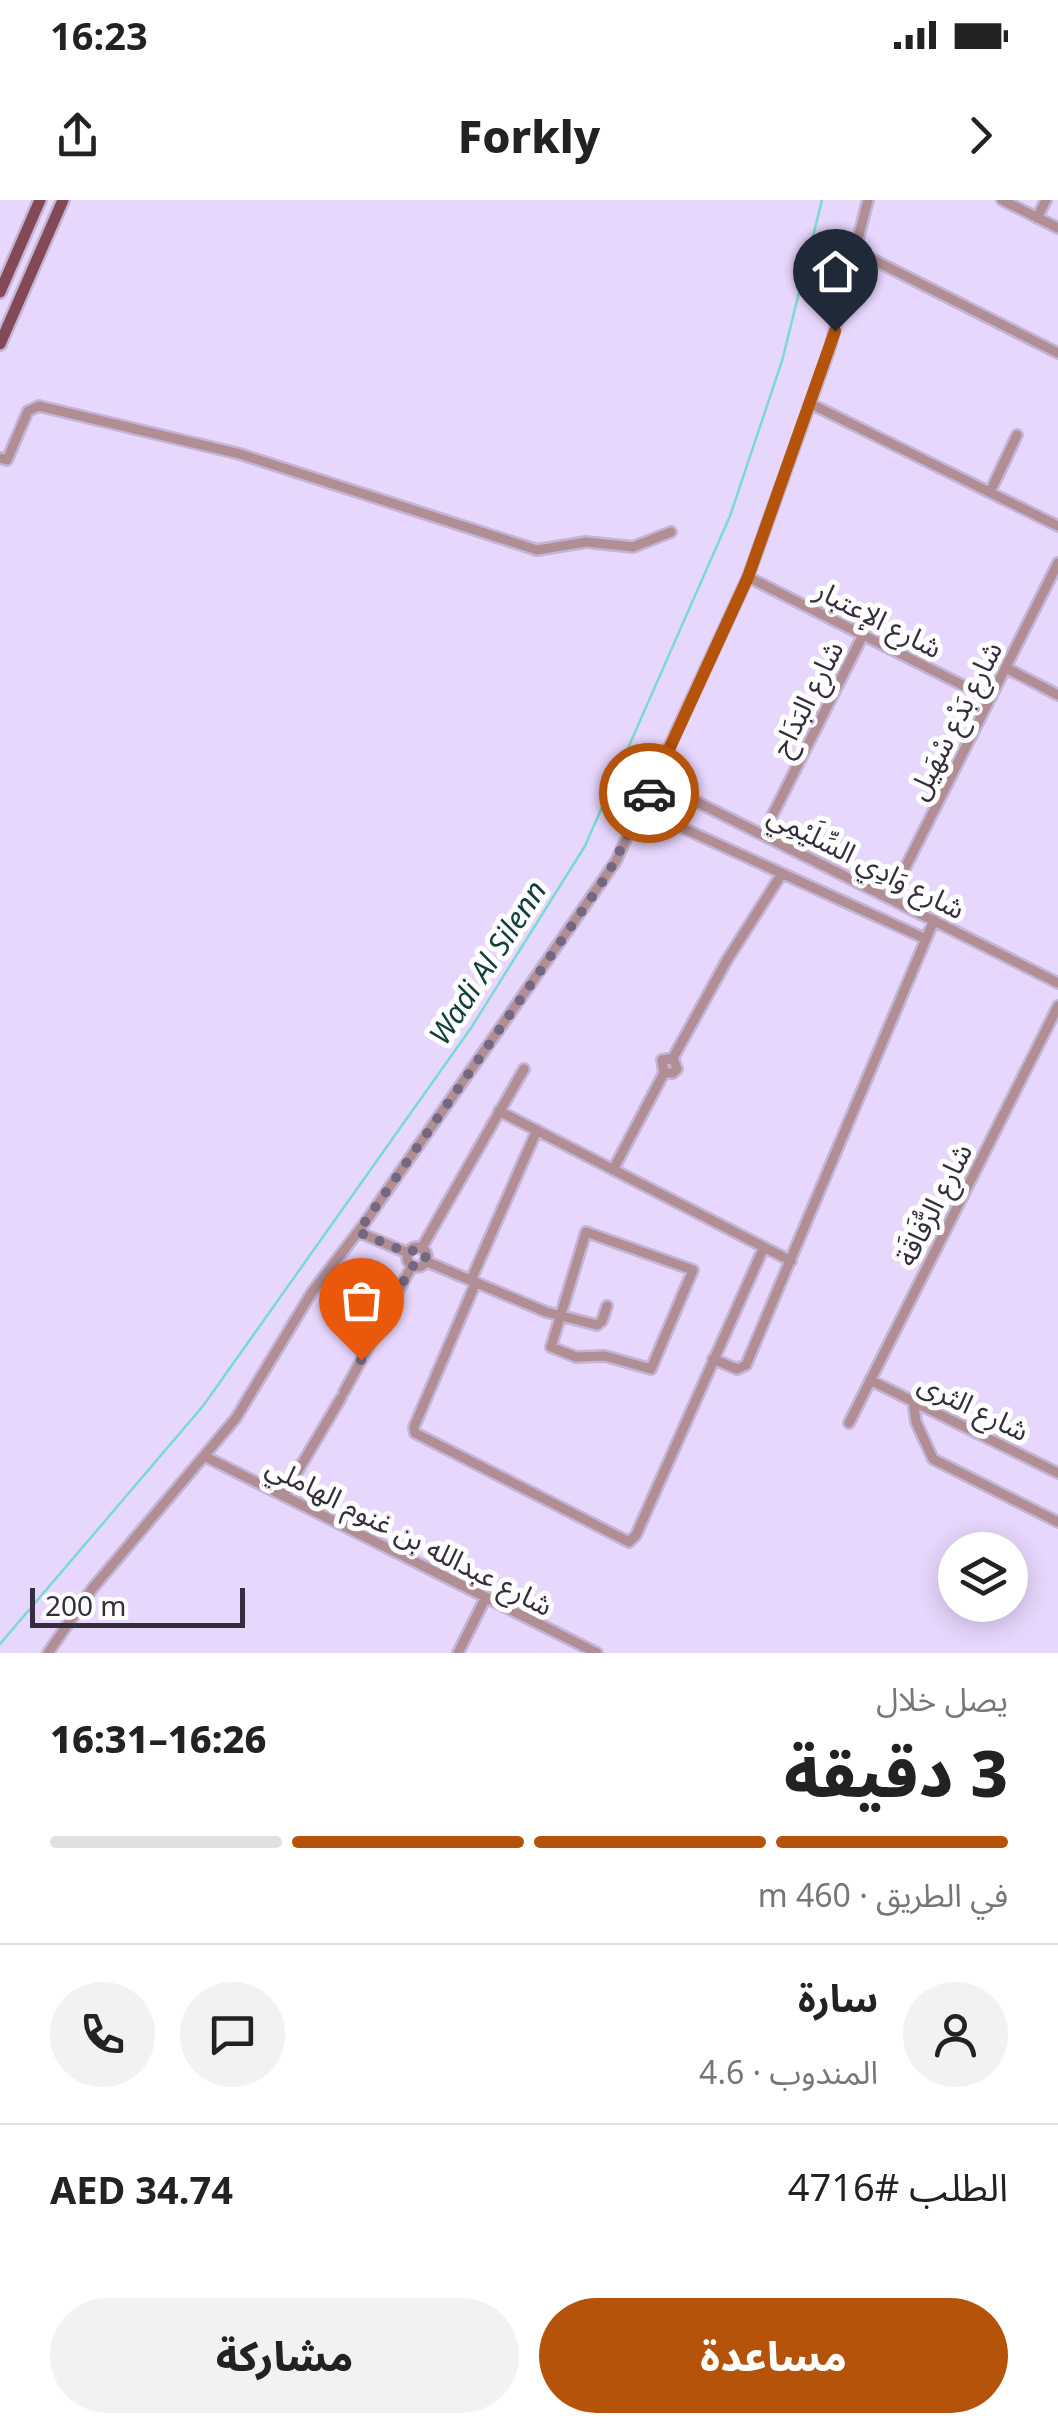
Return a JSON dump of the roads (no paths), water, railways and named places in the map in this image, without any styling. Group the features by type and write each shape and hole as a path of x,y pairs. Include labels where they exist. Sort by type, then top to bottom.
{"main road":[{"path":"0,292 40,200"},
{"path":"0,344 63,200"}],"street":[{"path":"48,1653 92,1589 236,1418 312,1292 600,887 641,810 748,577 811,404 868,200"},
{"path":"1002,200 1058,228"},
{"path":"1037,218 1046,200"},
{"path":"856,251 1058,353"},
{"path":"811,404 1058,526"},
{"path":"0,458 7,460 28,411 39,406 240,454 537,550 586,542 632,547 671,532"},
{"path":"990,492 1017,434"},
{"name":"شارع بَدْع سْهَيل","path":"890,898 1058,563"},
{"name":"شارع الإعتبار","path":"748,577 990,699"},
{"name":"شارع البَدَاح","path":"763,834 863,635"},
{"path":"1006,668 1058,695"},
{"name":"شارع وَادِي السِّلَيْمِي","path":"655,780 1058,983"},
{"path":"641,810 926,940"},
{"path":"612,1170 664,1073 660,1069 662,1060 673,1058 727,960 781,875"},
{"path":"713,1359 738,1369 745,1367 934,920"},
{"name":"شارع الرُّفَاقَة","path":"849,1422 1058,1006"},
{"path":"421,1249 524,1069"},
{"path":"499,1111 791,1260"},
{"path":"537,1130 414,1432 623,1541 630,1542 636,1535 764,1246"},
{"path":"358,1232 408,1253"},
{"path":"588,1232 694,1272 651,1369 605,1356 581,1357 555,1351 551,1344 559,1316 583,1237 588,1232"},
{"path":"408,1253 412,1248 421,1249"},
{"path":"421,1249 426,1261 559,1316 598,1325 607,1306"},
{"path":"283,1496 412,1266 408,1253"},
{"path":"412,1266 426,1261"},
{"name":"شارع الثرى","path":"870,1380 1058,1472"},
{"path":"913,1400 916,1422 932,1459 1058,1522"},
{"name":"شارع عبدالله بن غنوم الهاملي","path":"204,1456 597,1653"},
{"path":"458,1653 486,1596"}],"waterway":[{"name":"Wadi Al Silenn","path":"0,1644 203,1406 471,1028 585,846 730,516 782,361 822,200"}]}
